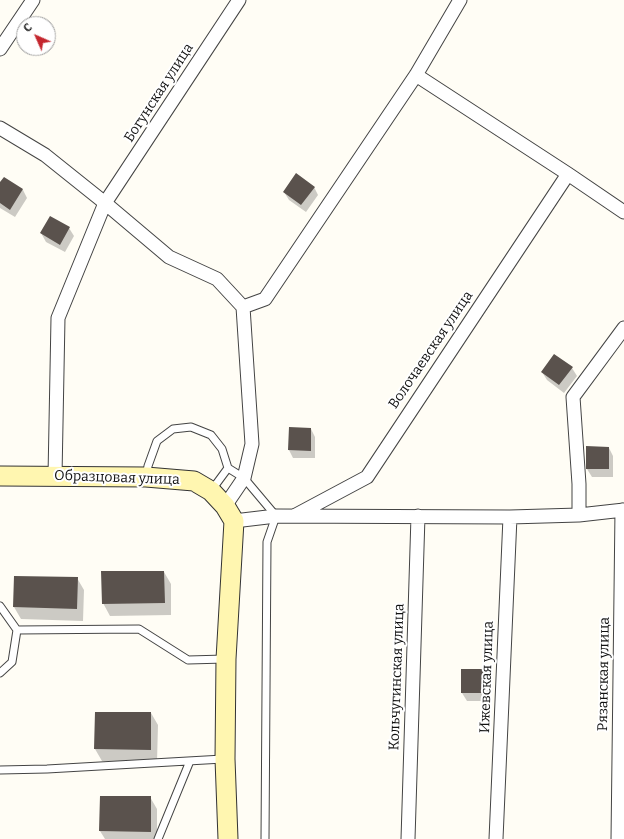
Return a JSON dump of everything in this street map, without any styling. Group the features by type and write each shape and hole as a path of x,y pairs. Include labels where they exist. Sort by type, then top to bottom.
{"main road":[{"name":"Образцовая улица","path":"0,476 146,477 194,481 210,491 230,513"},
{"path":"228,839 225,759 230,513"}],"street":[{"path":"0,49 33,0"},
{"name":"Богунская улица","path":"55,476 58,318 105,203 239,0"},
{"path":"243,306 266,299 416,75 460,0"},
{"path":"416,75 624,212"},
{"path":"0,128 45,155 169,257 217,279 243,306 252,444 244,478 230,513 276,516 510,517 579,515 623,510"},
{"name":"Волочаевская улица","path":"294,516 367,477 568,174"},
{"path":"579,515 579,484 573,397 624,328"},
{"name":"Рязанская улица","path":"618,839 623,510"},
{"name":"Кольчугинская улица","path":"408,839 418,516"},
{"name":"Ижевская улица","path":"496,839 510,517"}],"lane":[{"path":"146,477 157,441 173,429 191,426 211,435 222,450 228,468 244,478 276,516 267,542 265,839"},
{"path":"210,491 228,468"},
{"path":"0,606 17,630 12,662 0,673"},
{"path":"17,630 139,629 188,660 226,659"},
{"path":"0,770 47,769 225,759"},
{"path":"158,839 190,761"}],"building":[{"path":"296,173 315,187 301,205 283,192"},
{"path":"4,177 23,189 10,210 0,203 0,182"},
{"path":"50,216 70,227 60,245 40,233"},
{"path":"554,354 573,367 559,385 541,372"},
{"path":"289,427 311,428 311,451 288,450"},
{"path":"586,446 609,447 609,469 586,469"},
{"path":"101,571 164,571 165,603 102,604"},
{"path":"14,576 78,577 77,609 13,607"},
{"path":"461,669 485,669 485,693 461,693"},
{"path":"95,712 151,712 151,750 94,749"},
{"path":"100,796 151,796 151,832 99,831"}]}
